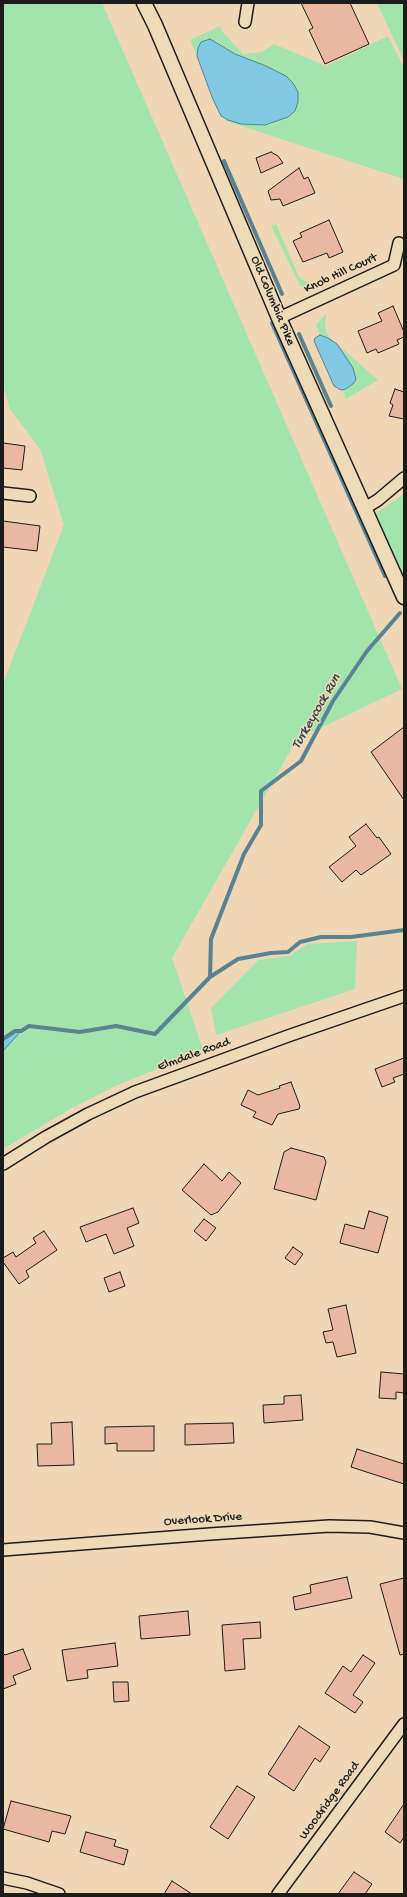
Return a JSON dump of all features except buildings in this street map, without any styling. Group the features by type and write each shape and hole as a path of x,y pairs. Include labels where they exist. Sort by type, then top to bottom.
{"street":[{"name":"Old Columbia Pike","path":"144,3 155,25 279,318 404,597"},
{"path":"245,22 248,3"},
{"name":"Knob Hill Court","path":"279,318 394,264 399,243"},
{"path":"365,508 378,500 404,478"},
{"path":"3,493 30,496"},
{"name":"Elmdale Road","path":"3,1164 83,1116 135,1092 288,1036 404,996"},
{"name":"Overlook Drive","path":"3,1550 203,1534 329,1526 370,1527 404,1533"},
{"name":"Woodridge Road","path":"278,1894 404,1724"},
{"path":"3,1878 27,1883 59,1894"}],"green space":[{"path":"3,3 102,3 402,689 297,739 172,958 203,1050 113,1087 70,1109 3,1149 3,684 64,525 40,449 10,409 3,385"},
{"path":"377,3 404,3 404,61"},
{"path":"220,26 222,31 243,54 262,52 274,44 326,66 388,36 404,68 404,179 226,121 190,40"},
{"path":"276,224 299,277 314,287 301,287 271,226"},
{"path":"326,314 325,328 328,336 378,380 346,399 316,325"},
{"path":"404,494 404,582 375,514"},
{"path":"357,941 355,989 216,1035 211,1008 258,960 289,956 308,944"}],"water":[{"path":"210,39 235,54 266,66 286,76 293,83 298,92 298,102 295,111 288,117 265,125 241,124 221,116 212,97 197,56 198,48 201,42"},
{"path":"320,335 337,344 353,368 356,379 354,383 346,389 341,390 334,386 314,341 315,338"},
{"path":"15,1031 21,1031 3,1051 3,1039"}],"waterway":[{"path":"224,161 282,294"},
{"path":"272,323 385,576"},
{"path":"299,334 331,406"},
{"name":"Turkeycock Run","path":"210,977 211,939 244,854 261,825 261,791 301,761 333,701 367,651 400,613"},
{"name":"Turkeycock Run","path":"3,1039 15,1031 21,1031 29,1026 80,1032 116,1026 155,1034 210,977 238,959 271,953 288,952 300,942 321,937 351,937 404,930"}]}
